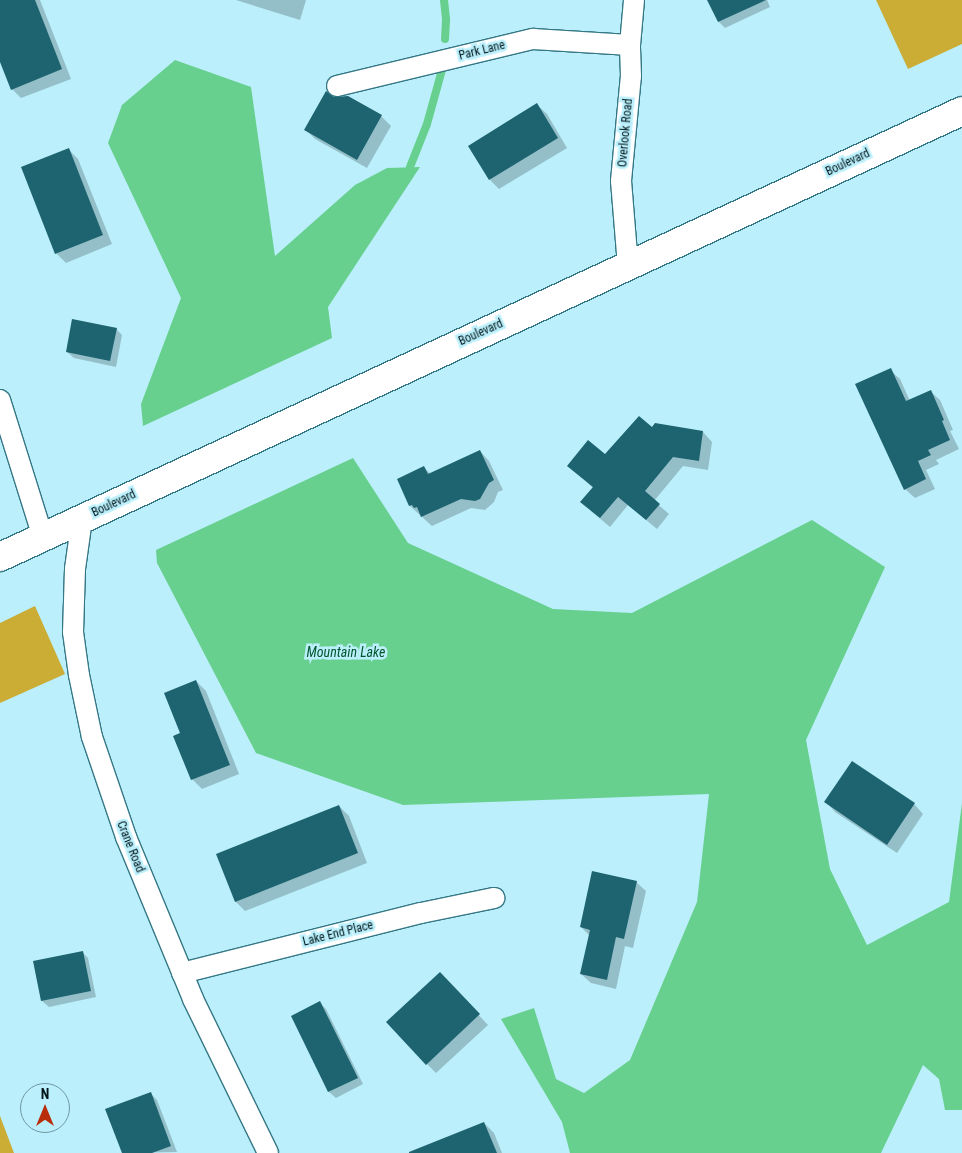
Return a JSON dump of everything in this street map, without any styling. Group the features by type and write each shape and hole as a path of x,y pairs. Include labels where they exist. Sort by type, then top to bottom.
{"main road":[{"name":"Boulevard","path":"0,557 411,364 962,111"}],"street":[{"name":"Overlook Road","path":"628,266 622,181 631,76 630,45 634,0"},
{"name":"Park Lane","path":"337,86 534,39 630,45"},
{"path":"0,400 43,537"},
{"name":"Crane Road","path":"82,519 75,569 74,632 79,675 92,737 126,837 182,973 268,1153"},
{"name":"Lake End Place","path":"182,973 421,913 494,898"}],"shaded area":[{"path":"876,0 962,0 962,44 908,69"},
{"path":"35,606 65,674 0,703 0,623"},
{"path":"0,1116 14,1153 0,1153"}],"water":[{"path":"175,60 251,87 275,256 355,185 387,168 420,167 328,307 332,338 143,426 141,404 181,298 108,143 122,105"},
{"name":"Mountain Lake","path":"353,458 408,543 553,609 632,613 812,520 885,567 806,740 830,869 867,945 949,902 962,803 962,1110 945,1110 939,1079 923,1065 881,1153 570,1153 562,1122 501,1019 534,1008 556,1079 584,1093 630,1060 697,902 709,794 403,805 256,753 157,563 156,550"}],"building":[{"path":"0,0 35,0 62,69 11,90 0,62"},
{"path":"707,0 766,0 718,22"},
{"path":"326,91 334,97 348,96 382,115 357,160 304,130"},
{"path":"537,103 558,138 489,180 468,146"},
{"path":"69,148 103,235 55,254 21,167"},
{"path":"72,319 117,328 110,361 66,352"},
{"path":"891,368 906,401 931,390 950,440 928,450 931,455 918,461 926,479 904,490 855,384"},
{"path":"639,416 652,427 655,423 703,431 699,461 673,457 645,491 660,504 646,520 618,497 600,518 580,502 593,487 567,466 588,440 605,454"},
{"path":"480,450 494,480 489,483 480,499 475,501 461,499 421,517 417,507 409,506 397,479 424,466 428,474"},
{"path":"196,680 230,765 191,780 173,736 180,733 164,693"},
{"path":"852,761 915,803 887,845 824,802"},
{"path":"339,805 358,853 235,902 216,854"},
{"path":"592,871 637,881 624,939 616,937 607,980 580,974 590,930 580,927"},
{"path":"83,951 91,991 41,1001 33,961"},
{"path":"440,972 480,1014 426,1065 386,1022"},
{"path":"320,1001 358,1078 328,1092 291,1016"},
{"path":"151,1092 171,1146 152,1153 122,1153 105,1109"},
{"path":"484,1122 497,1153 409,1153 409,1152"}],"waterway":[{"path":"444,0 445,39"},
{"path":"410,167 427,124 442,70"}]}
